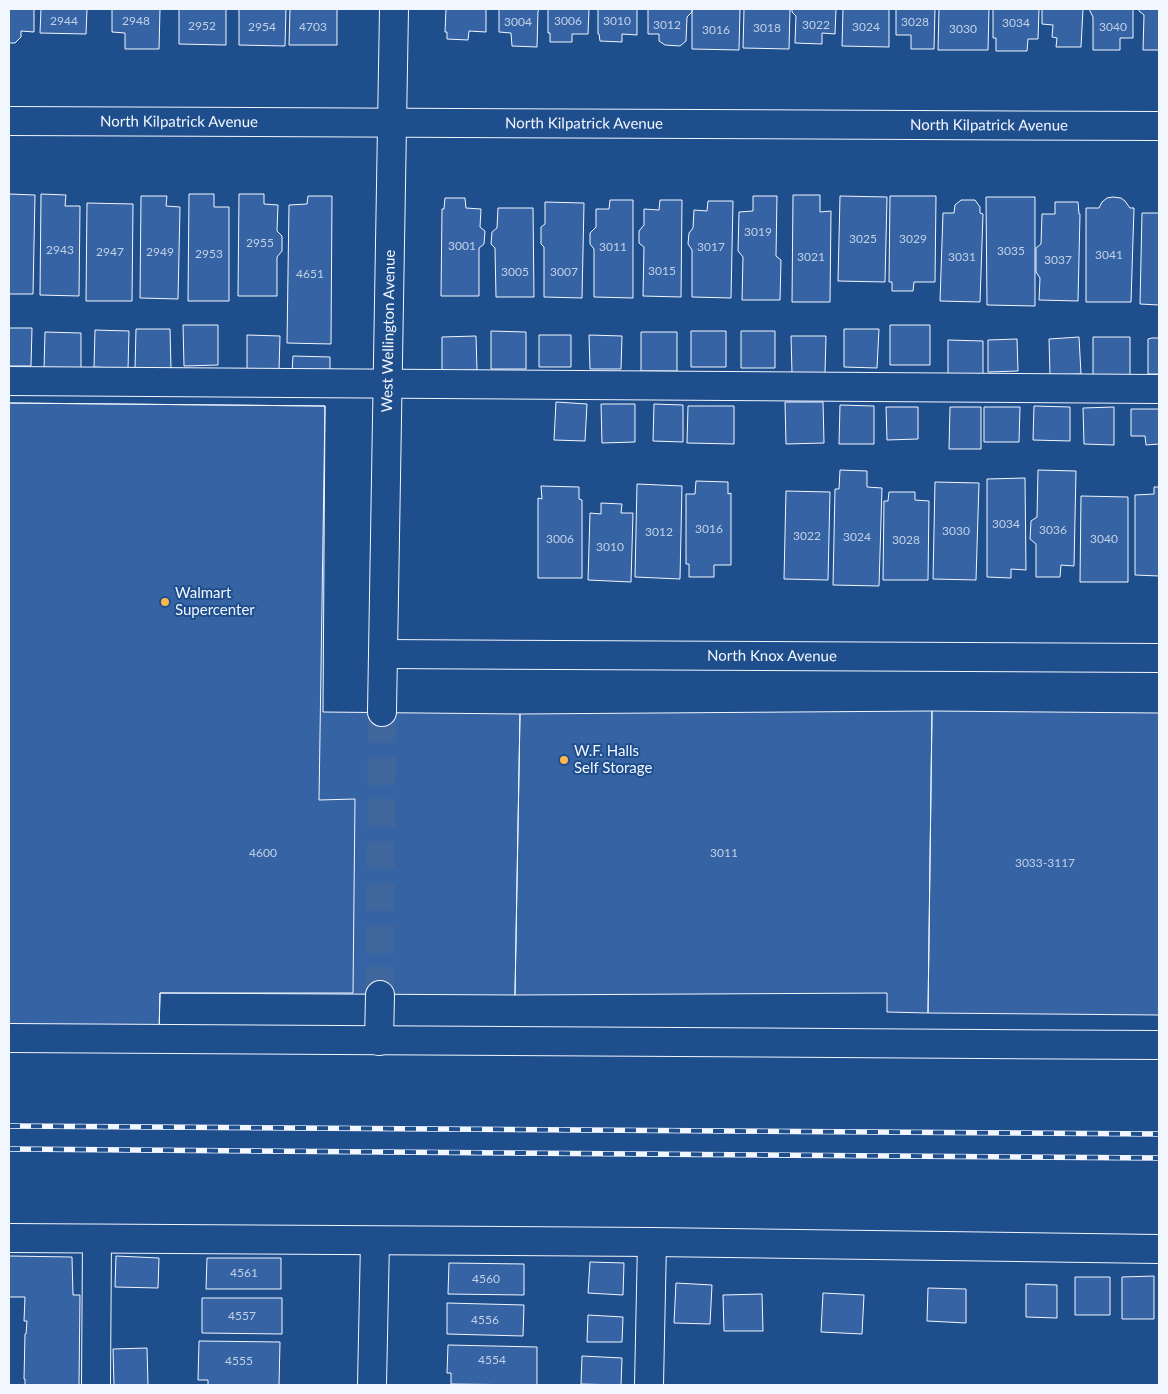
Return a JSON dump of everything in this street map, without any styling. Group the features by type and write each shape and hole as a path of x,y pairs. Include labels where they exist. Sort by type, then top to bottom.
{"street":[{"name":"West Wellington Avenue","path":"382,712 394,9"},
{"name":"North Kilpatrick Avenue","path":"9,121 1159,126"},
{"path":"9,381 1159,389"},
{"name":"North Knox Avenue","path":"383,654 1159,658"},
{"path":"379,1041 380,995"},
{"path":"9,1038 1159,1045"},
{"path":"9,1238 652,1242 1159,1249"},
{"path":"96,1239 96,1385"},
{"path":"372,1385 375,1241"},
{"path":"650,1385 652,1242"}],"building":[{"path":"9,9 34,9 34,32 21,31 21,37 15,43 9,43"},
{"path":"41,9 87,9 86,34 40,33"},
{"path":"112,9 160,9 159,49 125,49 125,33 112,32"},
{"path":"179,9 226,9 226,45 179,44"},
{"path":"239,9 286,9 285,46 239,45"},
{"path":"290,9 337,9 337,45 289,45"},
{"path":"446,9 486,9 486,32 469,31 468,40 447,39 447,32 445,32"},
{"path":"499,9 540,9 538,11 537,47 512,46 511,33 499,32"},
{"path":"548,9 589,9 588,34 572,34 572,42 550,42"},
{"path":"598,9 637,9 637,35 622,34 622,42 600,41 598,34"},
{"path":"648,9 692,9 692,12 687,17 686,41 680,46 665,45 659,41 659,34 648,34"},
{"path":"692,9 740,9 739,50 692,49"},
{"path":"744,9 790,9 789,49 743,48"},
{"path":"792,9 836,9 835,34 822,33 822,44 795,43 796,16"},
{"path":"843,9 889,9 889,47 842,46"},
{"path":"896,9 935,9 934,49 911,49 911,35 896,35"},
{"path":"939,9 989,9 988,50 938,50"},
{"path":"993,9 1039,9 1038,39 1028,39 1027,51 996,51 996,38 993,38"},
{"path":"1042,9 1083,9 1081,47 1056,47 1057,38 1052,37 1053,25 1042,24"},
{"path":"1089,9 1133,9 1133,38 1120,38 1120,50 1093,50 1093,17"},
{"path":"1139,9 1159,9 1159,50 1143,50 1144,15"},
{"path":"9,194 35,195 33,294 9,294"},
{"path":"41,194 66,195 65,206 80,206 79,296 40,295"},
{"path":"189,194 214,194 214,207 229,207 229,301 188,301"},
{"path":"239,194 264,194 264,204 278,205 277,231 282,236 282,251 277,257 277,296 238,296"},
{"path":"793,195 820,195 820,212 831,211 830,302 792,302"},
{"path":"141,196 167,196 166,206 180,207 178,299 140,298"},
{"path":"308,196 332,196 331,344 287,343 289,205 307,204"},
{"path":"753,196 777,196 776,256 781,260 780,300 742,300 743,257 738,251 739,212 753,211"},
{"path":"840,196 887,197 885,282 838,281"},
{"path":"890,196 936,196 935,282 914,282 913,291 892,291 892,282 889,282"},
{"path":"986,197 1035,197 1035,306 987,305"},
{"path":"445,198 465,198 466,208 481,209 480,227 485,231 484,244 479,248 479,296 441,296 442,209 444,209"},
{"path":"1107,198 1121,198 1130,208 1134,208 1131,302 1086,302 1086,208 1099,208"},
{"path":"610,200 633,200 633,298 594,297 594,249 590,244 590,233 596,227 596,209 609,209"},
{"path":"660,200 682,200 681,297 643,296 644,247 639,243 639,231 644,225 644,209 659,210"},
{"path":"961,200 975,200 980,207 980,213 983,214 980,302 940,301 943,213 954,213 955,205"},
{"path":"708,201 733,201 731,298 692,297 692,250 688,244 689,233 693,228 694,210 707,211"},
{"path":"545,202 584,203 582,298 544,297 544,247 541,244 541,227 545,224"},
{"path":"1055,202 1078,202 1080,214 1078,301 1039,300 1040,278 1036,272 1036,248 1041,244 1042,214 1055,214"},
{"path":"87,203 133,204 132,301 86,301"},
{"path":"498,208 533,208 534,297 496,297 495,248 491,244 492,232 497,228"},
{"path":"1142,213 1159,213 1159,305 1140,304"},
{"path":"183,325 218,325 218,365 184,366"},
{"path":"890,325 930,325 930,365 890,365"},
{"path":"9,328 32,328 31,366 9,366"},
{"path":"136,329 170,329 171,369 135,369"},
{"path":"844,329 879,329 877,368 844,367"},
{"path":"95,330 129,331 128,369 94,367"},
{"path":"491,331 526,332 526,369 491,369"},
{"path":"691,331 726,331 726,367 691,367"},
{"path":"741,331 775,331 775,368 741,368"},
{"path":"45,332 81,333 81,370 44,369"},
{"path":"641,332 677,332 677,371 641,371"},
{"path":"247,335 280,336 279,370 247,370"},
{"path":"539,335 571,335 571,367 539,367"},
{"path":"589,335 622,336 621,369 590,369"},
{"path":"476,336 477,370 442,371 442,337"},
{"path":"791,336 826,336 825,373 792,373"},
{"path":"1079,337 1081,374 1050,375 1049,339"},
{"path":"1093,337 1130,337 1130,375 1093,375"},
{"path":"1159,338 1159,374 1148,374 1148,339"},
{"path":"1017,339 1018,371 988,372 988,340"},
{"path":"948,340 983,341 983,375 948,374"},
{"path":"293,356 330,357 330,372 292,372"},
{"path":"556,402 587,404 585,441 554,440"},
{"path":"785,402 823,402 824,443 786,444"},
{"name":"Walmart Supercenter","path":"9,403 325,406 323,712 520,714 515,995 160,993 159,1034 9,1032"},
{"name":"Walmart Supercenter","path":"9,403 325,406 319,800 355,799 353,993 160,993 159,1034 9,1032"},
{"path":"601,404 635,404 635,442 602,443"},
{"path":"654,404 683,405 683,442 653,441"},
{"path":"840,405 874,406 874,444 839,444"},
{"path":"688,406 734,406 734,444 687,443"},
{"path":"1034,406 1070,407 1070,441 1033,440"},
{"path":"886,407 918,407 918,439 887,440"},
{"path":"950,407 981,407 981,449 949,449"},
{"path":"984,407 1020,407 1019,442 984,442"},
{"path":"1114,407 1114,445 1084,444 1083,408"},
{"path":"1131,409 1159,409 1159,444 1146,445 1145,436 1131,436"},
{"path":"840,470 867,471 867,487 882,488 879,586 833,585 835,489 839,489"},
{"path":"1038,470 1076,471 1074,566 1061,565 1060,577 1036,577 1036,544 1030,539 1031,521 1037,517"},
{"path":"1025,478 1026,570 1011,569 1011,578 987,577 987,479"},
{"path":"696,481 728,482 728,494 731,493 731,565 714,565 714,577 689,577 689,564 686,564 686,494 695,494"},
{"path":"935,482 979,483 976,580 933,579"},
{"path":"637,484 682,486 680,579 635,577"},
{"path":"541,486 579,487 579,499 582,500 582,578 538,578 538,498 542,499"},
{"path":"1154,487 1159,487 1159,576 1135,575 1135,495 1154,494"},
{"path":"786,491 830,492 828,580 784,579"},
{"path":"889,492 915,492 915,500 929,501 928,580 883,580 884,501 888,501"},
{"path":"1081,496 1128,497 1128,582 1080,582"},
{"path":"601,503 622,504 621,513 633,513 631,582 588,580 590,513 601,514"},
{"path":"932,711 928,1013 887,1012 887,993 515,995 520,714"},
{"path":"932,711 1159,713 1159,1015 928,1013"},
{"path":"9,1256 72,1257 73,1295 80,1295 79,1385 25,1385 25,1334 27,1321 24,1321 25,1297 9,1297"},
{"path":"116,1256 159,1258 158,1288 115,1287"},
{"path":"207,1258 281,1258 281,1289 206,1289"},
{"path":"590,1262 624,1263 623,1295 588,1293"},
{"path":"449,1263 524,1264 524,1295 448,1294"},
{"path":"1154,1276 1154,1319 1122,1319 1122,1277"},
{"path":"1075,1277 1110,1277 1110,1315 1075,1315"},
{"path":"676,1283 712,1285 710,1324 674,1323"},
{"path":"1026,1284 1057,1285 1057,1318 1026,1317"},
{"path":"928,1288 966,1289 966,1323 927,1321"},
{"path":"823,1293 864,1295 862,1334 821,1332"},
{"path":"762,1294 763,1331 724,1331 723,1295"},
{"path":"202,1298 282,1298 282,1334 202,1333"},
{"path":"447,1303 524,1305 523,1336 447,1334"},
{"path":"588,1315 623,1317 622,1342 587,1342"},
{"path":"199,1341 280,1342 279,1385 208,1385 208,1380 198,1380"},
{"path":"448,1345 537,1347 537,1385 451,1384 451,1373 447,1373"},
{"path":"147,1348 148,1385 114,1385 113,1349"},
{"path":"582,1356 622,1358 621,1385 581,1384"}],"tunnel":[{"path":"380,995 382,712"}],"railway":[{"path":"9,1126 1159,1134"},
{"path":"9,1149 1159,1158"}],"place":[{"name":"Walmart Supercenter","path":"165,602"},
{"name":"W.F. Halls Self Storage","path":"564,760"}]}
